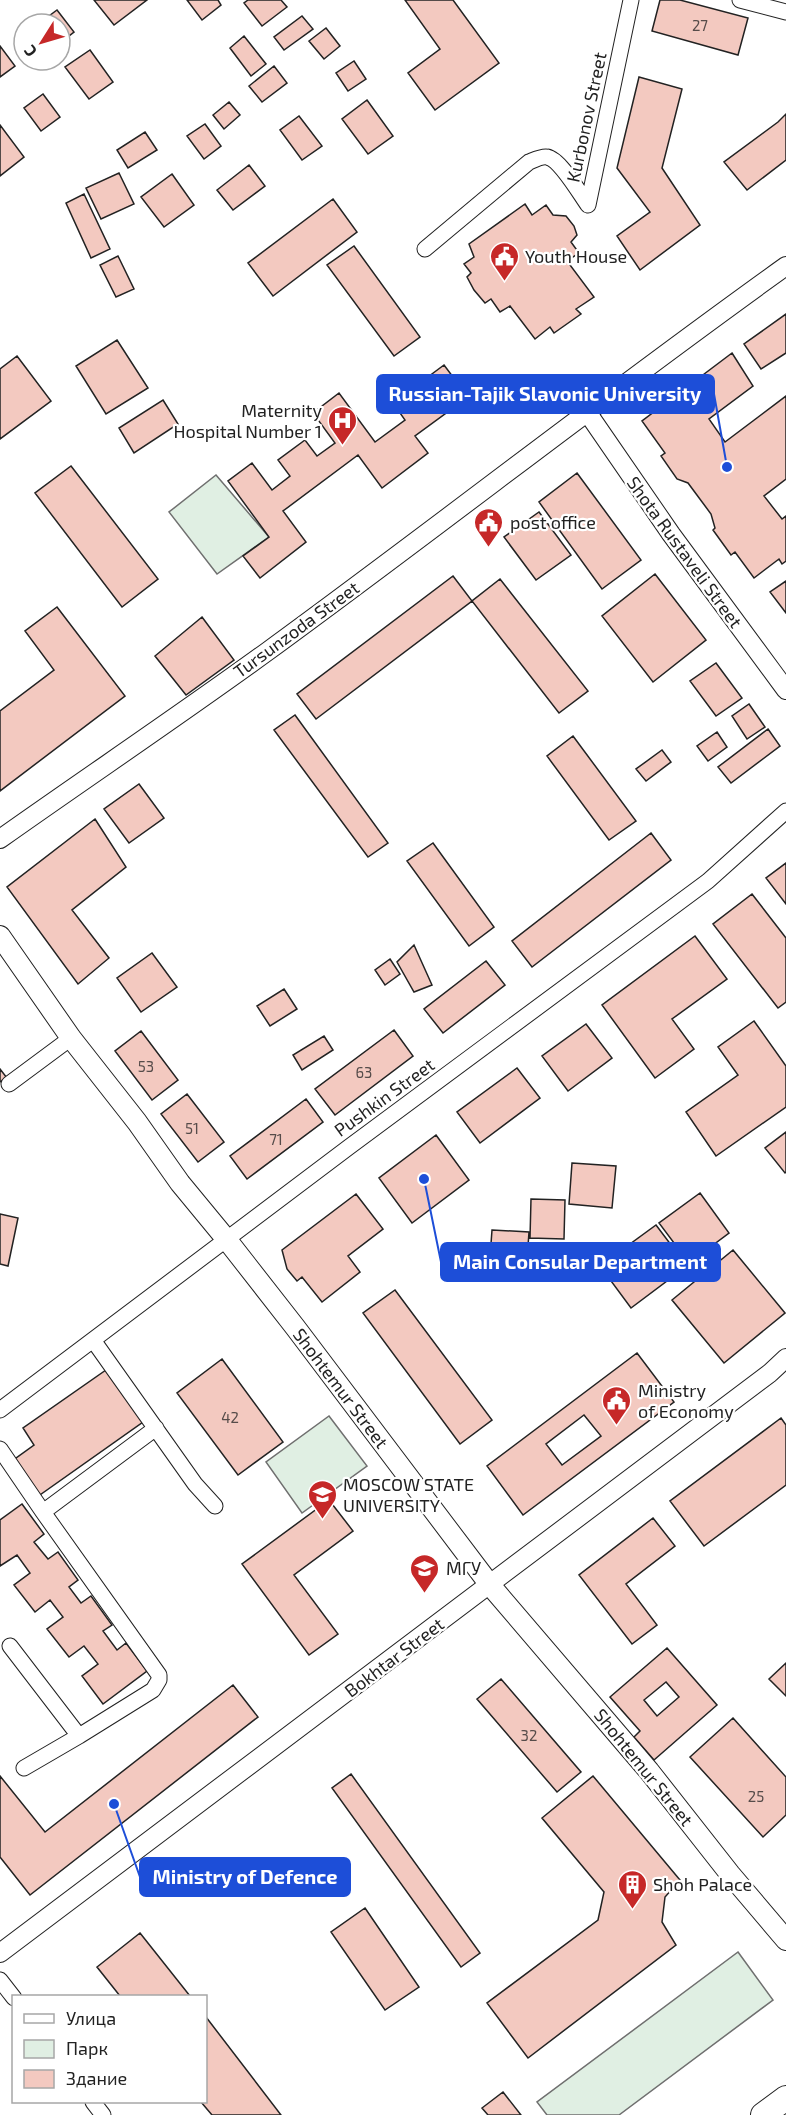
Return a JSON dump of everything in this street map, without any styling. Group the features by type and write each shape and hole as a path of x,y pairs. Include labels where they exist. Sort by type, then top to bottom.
{"highway":[{"path":"763,2115 786,2098"}],"main road":[{"name":"Shohtemur Street","path":"0,936 71,1038 137,1122 180,1183 228,1240 490,1585 649,1771 729,1874 786,1940"}],"street":[{"name":"Kurbonov Street","path":"425,249 529,162 540,158 548,157 557,161 588,205 631,0"},
{"path":"740,0 786,12"},
{"name":"Tursunzoda Street","path":"0,839 259,657 684,339 786,266"},
{"name":"Shota Rustaveli Street","path":"587,412 685,553 786,690"},
{"name":"Pushkin Street","path":"0,1410 708,881 786,810"},
{"path":"9,1084 71,1038"},
{"path":"93,1340 195,1484 215,1506"},
{"name":"Bokhtar Street","path":"0,1953 490,1585 770,1373 786,1358"},
{"path":"43,1512 156,1428"},
{"path":"0,1449 159,1675 159,1680 153,1690 24,1768"},
{"path":"9,1646 79,1736"},
{"path":"0,1980 12,1995"},
{"path":"94,2103 103,2115"}],"green space":[{"path":"216,475 269,537 217,574 169,512"},
{"path":"329,1416 367,1466 302,1513 266,1462"},
{"path":"738,1952 773,2000 619,2115 547,2115 537,2102"}],"building":[{"path":"94,0 147,0 114,25"},
{"path":"187,0 218,0 221,5 202,20"},
{"path":"248,0 281,0 287,7 262,26 244,3"},
{"path":"405,0 453,0 499,63 435,110 408,73 440,49"},
{"path":"660,0 680,0 748,18 738,55 652,31"},
{"path":"302,16 313,29 284,50 274,37"},
{"path":"326,28 340,46 324,59 309,41"},
{"path":"244,36 266,64 251,76 230,48"},
{"path":"0,46 12,62 12,68 0,77"},
{"path":"90,50 113,82 89,99 69,72 72,72 72,62"},
{"path":"354,61 366,79 348,91 336,73"},
{"path":"274,66 287,83 262,102 249,86"},
{"path":"639,77 682,89 662,168 700,225 640,270 617,236 650,212 617,168"},
{"path":"43,94 60,117 41,131 24,108"},
{"path":"367,100 393,136 368,154 342,119"},
{"path":"229,102 240,115 224,129 213,115"},
{"path":"786,114 786,160 747,190 724,162"},
{"path":"299,116 322,146 302,160 280,130"},
{"path":"205,124 221,146 204,159 187,136"},
{"path":"0,125 24,157 0,176"},
{"path":"145,132 157,150 128,168 117,150"},
{"path":"249,165 265,186 233,210 217,190"},
{"path":"119,173 134,204 101,219 86,188"},
{"path":"172,174 194,205 164,227 141,197"},
{"path":"84,194 110,249 91,258 66,203"},
{"path":"333,199 357,232 273,296 248,263"},
{"path":"525,204 532,215 546,205 553,215 566,216 574,226 577,235 571,242 579,253 567,261 594,297 576,309 581,314 554,333 550,327 535,339 510,306 500,312 491,299 485,303 467,277 471,273 464,264 474,257 469,244"},
{"path":"354,246 420,337 394,356 327,265"},
{"path":"118,256 134,289 116,297 100,265"},
{"path":"786,314 786,353 761,369 744,344"},
{"path":"117,340 148,388 106,414 76,366"},
{"path":"732,353 753,386 709,419 725,442 786,396 786,479 764,496 782,519 786,516 786,561 782,564 779,559 754,578 735,552 731,555 713,530 715,528 711,514 688,483 677,479 661,456 665,453 642,421"},
{"path":"17,356 51,401 0,439 0,369"},
{"path":"444,365 468,397 415,436 428,453 382,488 358,455 283,511 306,542 260,578 243,556 269,537 228,481 252,463 272,490 290,476 278,460 305,440 317,456 335,443 313,413 339,393 375,442 405,420 393,403"},
{"path":"163,400 178,424 134,453 119,428"},
{"path":"71,466 158,579 122,607 35,493"},
{"path":"577,473 641,560 602,589 539,502"},
{"path":"539,512 571,555 536,580 504,537"},
{"path":"655,574 706,640 653,682 602,616"},
{"path":"453,576 472,601 316,719 297,694"},
{"path":"500,579 588,691 559,713 472,601"},
{"path":"786,581 786,613 770,592"},
{"path":"57,607 125,696 0,791 0,711 54,670 25,631"},
{"path":"202,617 234,660 186,695 155,656"},
{"path":"716,663 742,698 716,716 690,681"},
{"path":"749,704 765,727 747,739 732,716"},
{"path":"295,715 388,843 368,857 274,730"},
{"path":"768,729 780,746 731,783 718,767"},
{"path":"717,732 727,747 708,761 697,746"},
{"path":"573,736 636,821 609,840 547,756"},
{"path":"662,750 671,762 646,781 636,769"},
{"path":"139,784 164,818 129,843 104,809"},
{"path":"95,819 126,867 72,910 109,958 78,984 7,887"},
{"path":"651,833 671,860 532,967 512,941"},
{"path":"433,843 494,927 469,946 407,861"},
{"path":"786,863 786,904 766,878"},
{"path":"752,894 786,938 786,1002 778,1008 713,924"},
{"path":"695,936 727,979 672,1019 694,1049 655,1078 602,1005"},
{"path":"414,945 432,985 414,992 397,962"},
{"path":"152,953 177,987 141,1012 117,978"},
{"path":"390,959 400,974 385,985 375,970"},
{"path":"486,961 505,985 443,1033 424,1009"},
{"path":"284,989 297,1009 270,1026 257,1006"},
{"path":"754,1021 786,1066 786,1107 716,1156 686,1112 738,1075 718,1047"},
{"path":"586,1024 612,1058 568,1091 542,1056"},
{"path":"394,1030 413,1056 335,1115 315,1089"},
{"path":"141,1031 178,1080 152,1100 115,1051"},
{"path":"324,1036 333,1050 302,1070 293,1055"},
{"path":"517,1068 540,1098 480,1143 457,1112"},
{"path":"0,1069 7,1078 0,1082"},
{"path":"187,1094 224,1142 198,1162 161,1114"},
{"path":"306,1099 323,1122 247,1179 230,1156"},
{"path":"786,1132 786,1172 785,1173 765,1148"},
{"path":"436,1135 469,1180 412,1223 379,1178"},
{"path":"572,1163 616,1166 612,1208 569,1204"},
{"path":"700,1193 729,1233 689,1263 659,1223"},
{"path":"356,1194 383,1229 348,1256 360,1272 322,1302 302,1277 297,1281 287,1269 282,1250"},
{"path":"531,1199 565,1200 564,1239 530,1238"},
{"path":"0,1214 18,1218 8,1266 0,1264"},
{"path":"656,1225 687,1266 631,1308 600,1266"},
{"path":"492,1230 529,1232 526,1274 489,1271"},
{"path":"733,1250 785,1313 724,1363 672,1300"},
{"path":"395,1290 492,1420 460,1444 363,1313"},
{"name":"Ministry of Economy","path":"637,1353 674,1402 523,1515 487,1466","holes":["584,1415 601,1436 562,1465 546,1444"]},
{"path":"222,1359 283,1442 238,1475 177,1393"},
{"path":"106,1370 143,1422 37,1497 12,1461 34,1445 23,1428"},
{"path":"781,1418 786,1425 786,1485 704,1546 670,1501"},
{"name":"MOSCOW STATE UNIVERSITY","path":"329,1500 353,1531 294,1575 338,1634 309,1655 242,1564"},
{"path":"22,1504 44,1534 34,1542 48,1559 58,1552 78,1580 69,1587 81,1603 91,1596 112,1625 103,1631 117,1650 126,1643 147,1671 103,1704 82,1676 98,1664 84,1646 69,1657 47,1629 63,1617 50,1600 35,1612 14,1585 30,1573 17,1555 0,1566 0,1520"},
{"path":"653,1518 675,1546 626,1584 657,1625 632,1644 579,1575"},
{"path":"667,1648 717,1705 654,1760 634,1737 640,1731 610,1697","holes":["666,1682 679,1697 657,1716 644,1700"]},
{"path":"786,1663 786,1696 769,1679"},
{"path":"501,1679 581,1772 557,1792 477,1699"},
{"path":"233,1685 258,1717 30,1895 0,1857 0,1776 45,1832"},
{"path":"733,1718 786,1777 786,1815 763,1837 690,1757"},
{"path":"351,1774 480,1953 461,1967 332,1788"},
{"name":"Shoh Palace","path":"593,1776 680,1880 665,1897 662,1922 676,1945 528,2058 487,2003 598,1920 604,1892 542,1818"},
{"path":"365,1908 419,1987 385,2010 331,1932"},
{"path":"140,1933 189,1995 119,1995 97,1967"},
{"path":"207,2018 281,2115 212,2115 202,2103 207,2103"},
{"path":"503,2092 521,2115 488,2115 482,2108"}],"place":[{"name":"Youth House","path":"504,282"},
{"name":"Maternity Hospital Number 1","path":"343,446"},
{"name":"Russian-Tajik Slavonic University","path":"727,467"},
{"name":"post office","path":"489,548"},
{"name":"Main Consular Department","path":"424,1179"},
{"name":"Ministry of Economy","path":"617,1426"},
{"name":"MOSCOW STATE UNIVERSITY","path":"322,1520"},
{"name":"МГУ","path":"425,1594"},
{"name":"Ministry of Defence","path":"114,1804"},
{"name":"Shoh Palace","path":"632,1910"}]}
